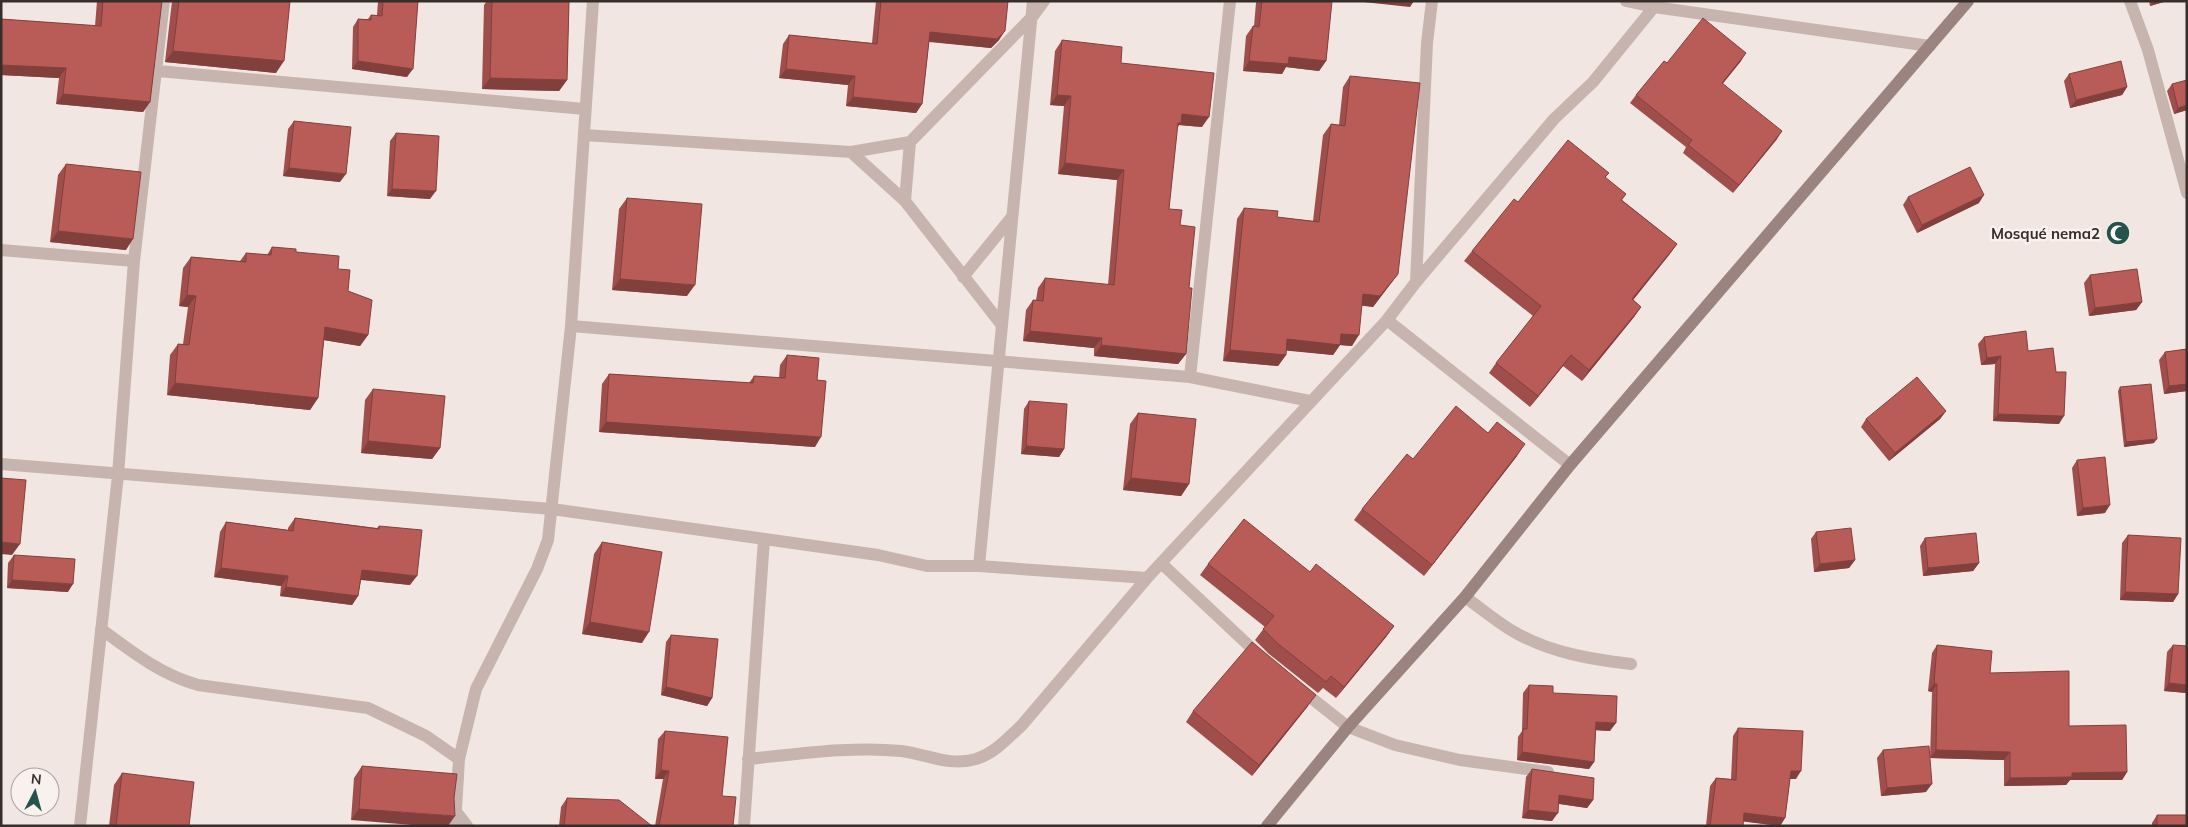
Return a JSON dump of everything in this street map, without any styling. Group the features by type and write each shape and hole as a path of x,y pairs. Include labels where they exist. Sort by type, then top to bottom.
{"street":[{"path":"80,826 118,476 134,261 158,71 164,1"},
{"path":"455,826 454,809 459,759 476,689 537,569 548,540 570,326 593,1"},
{"path":"979,566 1010,218 1033,16 1033,1"},
{"path":"584,134 851,152 910,142 1033,16 1044,1"},
{"path":"1190,377 1230,1"},
{"path":"1416,282 1427,43 1432,1"},
{"path":"1626,1 1654,7 1930,46"},
{"path":"1267,826 1348,727 1465,597 1570,465 1968,1"},
{"path":"2130,1 2148,50 2187,193"},
{"path":"748,758 851,750 902,751 947,762 976,759 999,747 1022,725 1146,578 1235,485 1310,401 1387,320 1416,282 1554,119 1592,82 1654,7"},
{"path":"158,71 585,109"},
{"path":"905,201 910,142"},
{"path":"851,152 905,201 1001,324"},
{"path":"963,277 1010,218"},
{"path":"1,250 134,261"},
{"path":"1387,320 1570,465"},
{"path":"570,326 1190,377 1310,401"},
{"path":"1,464 118,476 552,509 878,555 927,566 979,566 1146,578"},
{"path":"744,826 764,539"},
{"path":"1161,564 1271,666"},
{"path":"1465,597 1515,632 1551,649 1586,659 1631,664"},
{"path":"101,629 153,666 176,678 198,685 368,708 426,736 459,759"},
{"path":"1287,678 1348,727 1395,745 1460,760 1564,774"},
{"path":"454,809 467,826"}],"building":[{"path":"103,1 162,1 150,102 63,94 66,68 1,65 1,19 101,26"},
{"path":"179,1 290,1 284,61 173,51"},
{"path":"383,1 418,1 413,69 358,61 358,19 371,20 371,15 382,16"},
{"path":"492,1 569,1 567,80 490,78"},
{"path":"881,1 1008,1 1005,31 997,39 930,32 922,104 853,97 855,76 786,69 789,35 877,44"},
{"path":"1262,1 1332,1 1326,61 1289,57 1288,64 1249,61 1253,26 1259,27"},
{"path":"1703,18 1746,53 1722,83 1782,131 1739,185 1688,145 1692,140 1636,95 1664,61 1667,63"},
{"path":"1062,40 1122,47 1121,63 1214,73 1209,117 1182,114 1181,123 1178,123 1169,209 1182,210 1180,225 1195,227 1189,288 1192,288 1186,354 1101,345 1102,338 1030,331 1033,300 1043,301 1045,278 1114,285 1124,170 1065,163 1071,96 1057,95"},
{"path":"2121,61 2127,87 2076,100 2069,74"},
{"path":"1350,76 1420,83 1398,274 1380,296 1363,294 1359,335 1341,334 1340,345 1287,339 1286,355 1230,350 1244,208 1278,211 1277,217 1319,222 1331,124 1345,126"},
{"path":"2187,80 2187,105 2178,108 2172,84"},
{"path":"294,121 351,127 346,174 289,168"},
{"path":"396,133 439,136 436,191 392,189"},
{"path":"1568,140 1609,173 1605,177 1626,194 1621,200 1677,244 1632,299 1641,307 1589,370 1571,355 1538,396 1496,363 1541,306 1472,251 1514,199 1518,202"},
{"path":"66,164 141,172 133,239 58,231"},
{"path":"1970,167 1984,195 1922,225 1908,197"},
{"path":"627,198 702,204 695,285 620,279"},
{"path":"272,247 296,249 296,252 339,256 338,269 350,270 348,291 372,300 368,335 325,327 318,398 175,383 178,344 189,345 196,296 187,295 191,257 246,262 246,253 271,255"},
{"path":"2137,269 2142,302 2095,308 2090,275"},
{"path":"2026,331 2028,351 2053,348 2056,372 2066,372 2064,416 1998,414 2001,356 1987,358 1984,337"},
{"path":"2187,349 2187,384 2169,386 2165,352"},
{"path":"787,355 819,358 817,380 826,381 821,437 606,422 609,374 753,383 754,376 785,378"},
{"path":"1917,377 1946,411 1895,453 1866,419"},
{"path":"2151,384 2157,439 2126,442 2120,387"},
{"path":"373,389 445,396 440,448 368,441"},
{"path":"1029,401 1067,404 1064,449 1026,446"},
{"path":"1456,406 1488,433 1497,422 1525,444 1432,565 1362,509 1407,454 1413,459"},
{"path":"1138,413 1196,419 1189,484 1131,478"},
{"path":"2105,457 2110,505 2083,508 2077,460"},
{"path":"1,478 26,480 20,544 1,542"},
{"path":"295,518 379,529 379,526 422,530 417,576 362,570 358,596 286,587 288,576 221,568 226,522 293,531"},
{"path":"1244,519 1310,572 1316,564 1394,626 1344,687 1331,676 1326,682 1277,643 1263,629 1274,616 1208,564"},
{"path":"1851,528 1855,560 1820,564 1816,532"},
{"path":"1976,533 1979,563 1928,568 1925,538"},
{"path":"2128,535 2181,538 2178,594 2125,592"},
{"path":"602,542 662,552 649,632 590,622"},
{"path":"14,555 75,559 73,584 12,580"},
{"path":"671,635 718,639 712,698 666,687"},
{"path":"1252,642 1316,695 1259,765 1193,711"},
{"path":"1937,645 1992,651 1990,673 2069,671 2069,726 2126,725 2127,772 2072,773 2072,777 2010,778 2010,752 1936,750 1937,684 1934,684"},
{"path":"2173,645 2187,646 2187,685 2169,683"},
{"path":"1529,685 1553,686 1553,693 1617,696 1616,723 1596,722 1594,762 1522,752 1523,729 1527,729"},
{"path":"1738,728 1803,731 1801,771 1791,771 1785,818 1744,813 1743,826 1710,826 1716,778 1736,780"},
{"path":"665,731 728,737 722,796 736,797 733,826 659,826 669,771 661,770"},
{"path":"1929,746 1932,784 1887,788 1883,750"},
{"path":"362,766 457,774 454,798 455,816 359,809"},
{"path":"1532,769 1594,778 1593,800 1559,795 1558,813 1528,810"},
{"path":"122,773 194,782 189,826 116,826"},
{"path":"567,798 619,800 652,826 564,826"},
{"path":"2157,815 2187,815 2187,826 2157,826"}],"place":[{"name":"Mosqué nema2","path":"2118,233"}]}
